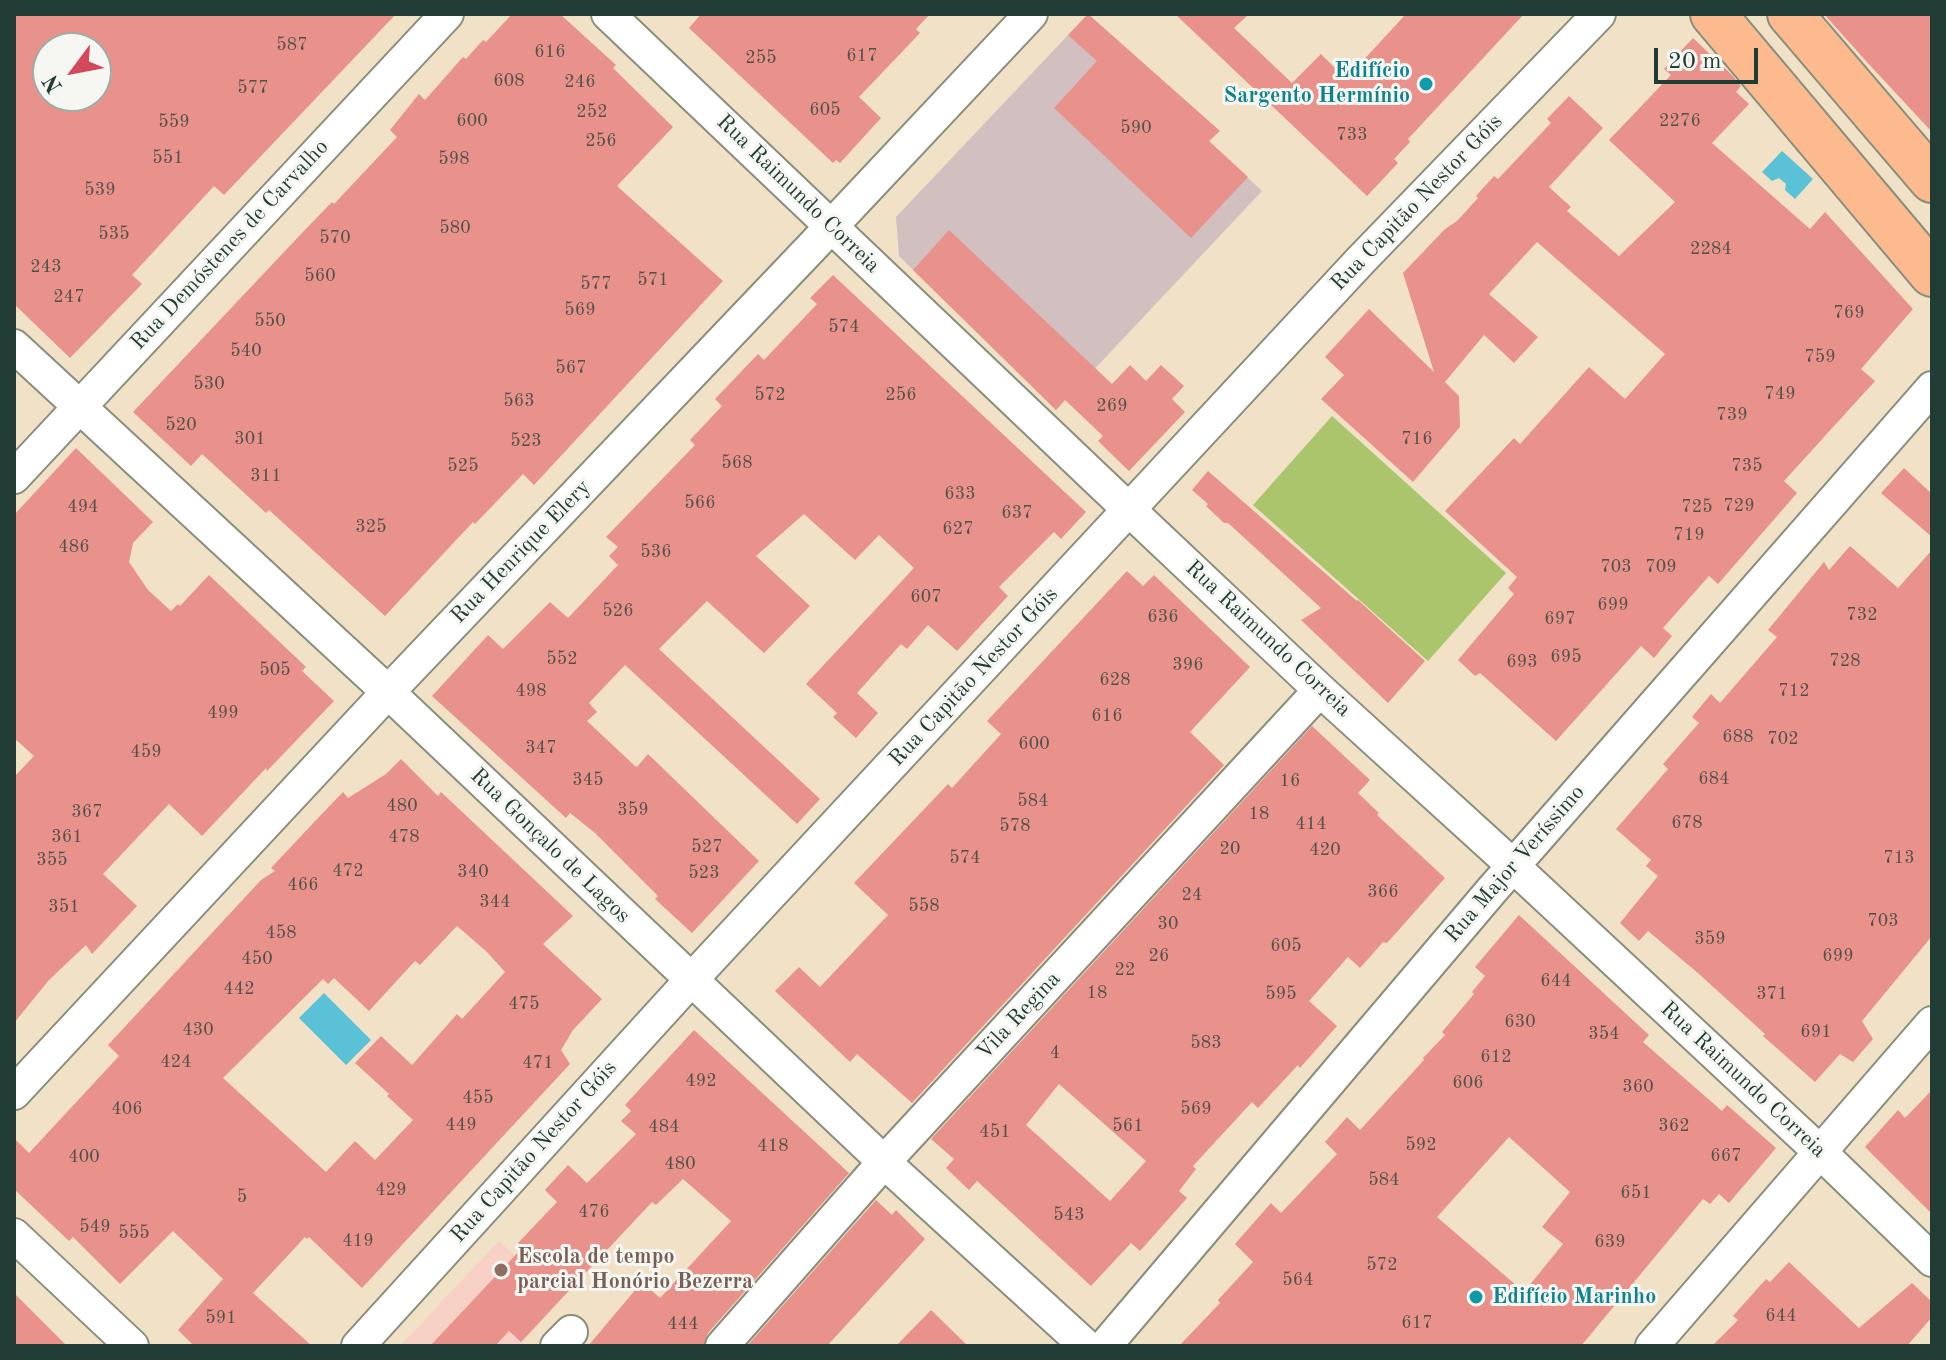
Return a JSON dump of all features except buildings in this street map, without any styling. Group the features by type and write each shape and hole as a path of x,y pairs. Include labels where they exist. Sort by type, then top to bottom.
{"main road":[{"path":"1713,14 1932,274"},
{"path":"1790,14 1932,180"}],"street":[{"name":"Rua Demóstenes de Carvalho","path":"14,477 447,14"},
{"name":"Rua Raimundo Correia","path":"608,14 1320,690 1513,866 1932,1260"},
{"name":"Rua Henrique Elery","path":"14,1093 388,692 1031,14"},
{"name":"Rua Capitão Nestor Góis","path":"358,1346 691,980 1361,260 1599,14"},
{"name":"Rua Gonçalo de Lagos","path":"14,346 388,692 884,1162 1086,1346"},
{"name":"Rua Major Veríssimo","path":"1105,1346 1513,866 1932,388"},
{"name":"Vila Regina","path":"722,1346 884,1162 1320,690"},
{"path":"1652,1346 1932,1023"},
{"path":"14,1235 132,1346"}],"shaded area":[{"path":"1088,14 1214,126 1203,136 1262,191 1056,410 899,256 896,217"},
{"name":"Escola de tempo parcial Honório Bezerra","path":"499,1241 561,1299 519,1346 400,1346"}],"green space":[{"path":"1332,416 1506,573 1428,661 1253,505"}],"water":[{"path":"1782,151 1813,179 1795,199 1785,190 1786,184 1779,178 1772,181 1762,172"},
{"path":"324,993 371,1040 346,1065 299,1018"}],"place":[{"name":"Edifício Sargento Hermínio","path":"1426,84"},
{"name":"Escola de tempo parcial Honório Bezerra","path":"501,1270"},
{"name":"Edifício Marinho","path":"1476,1297"}]}
